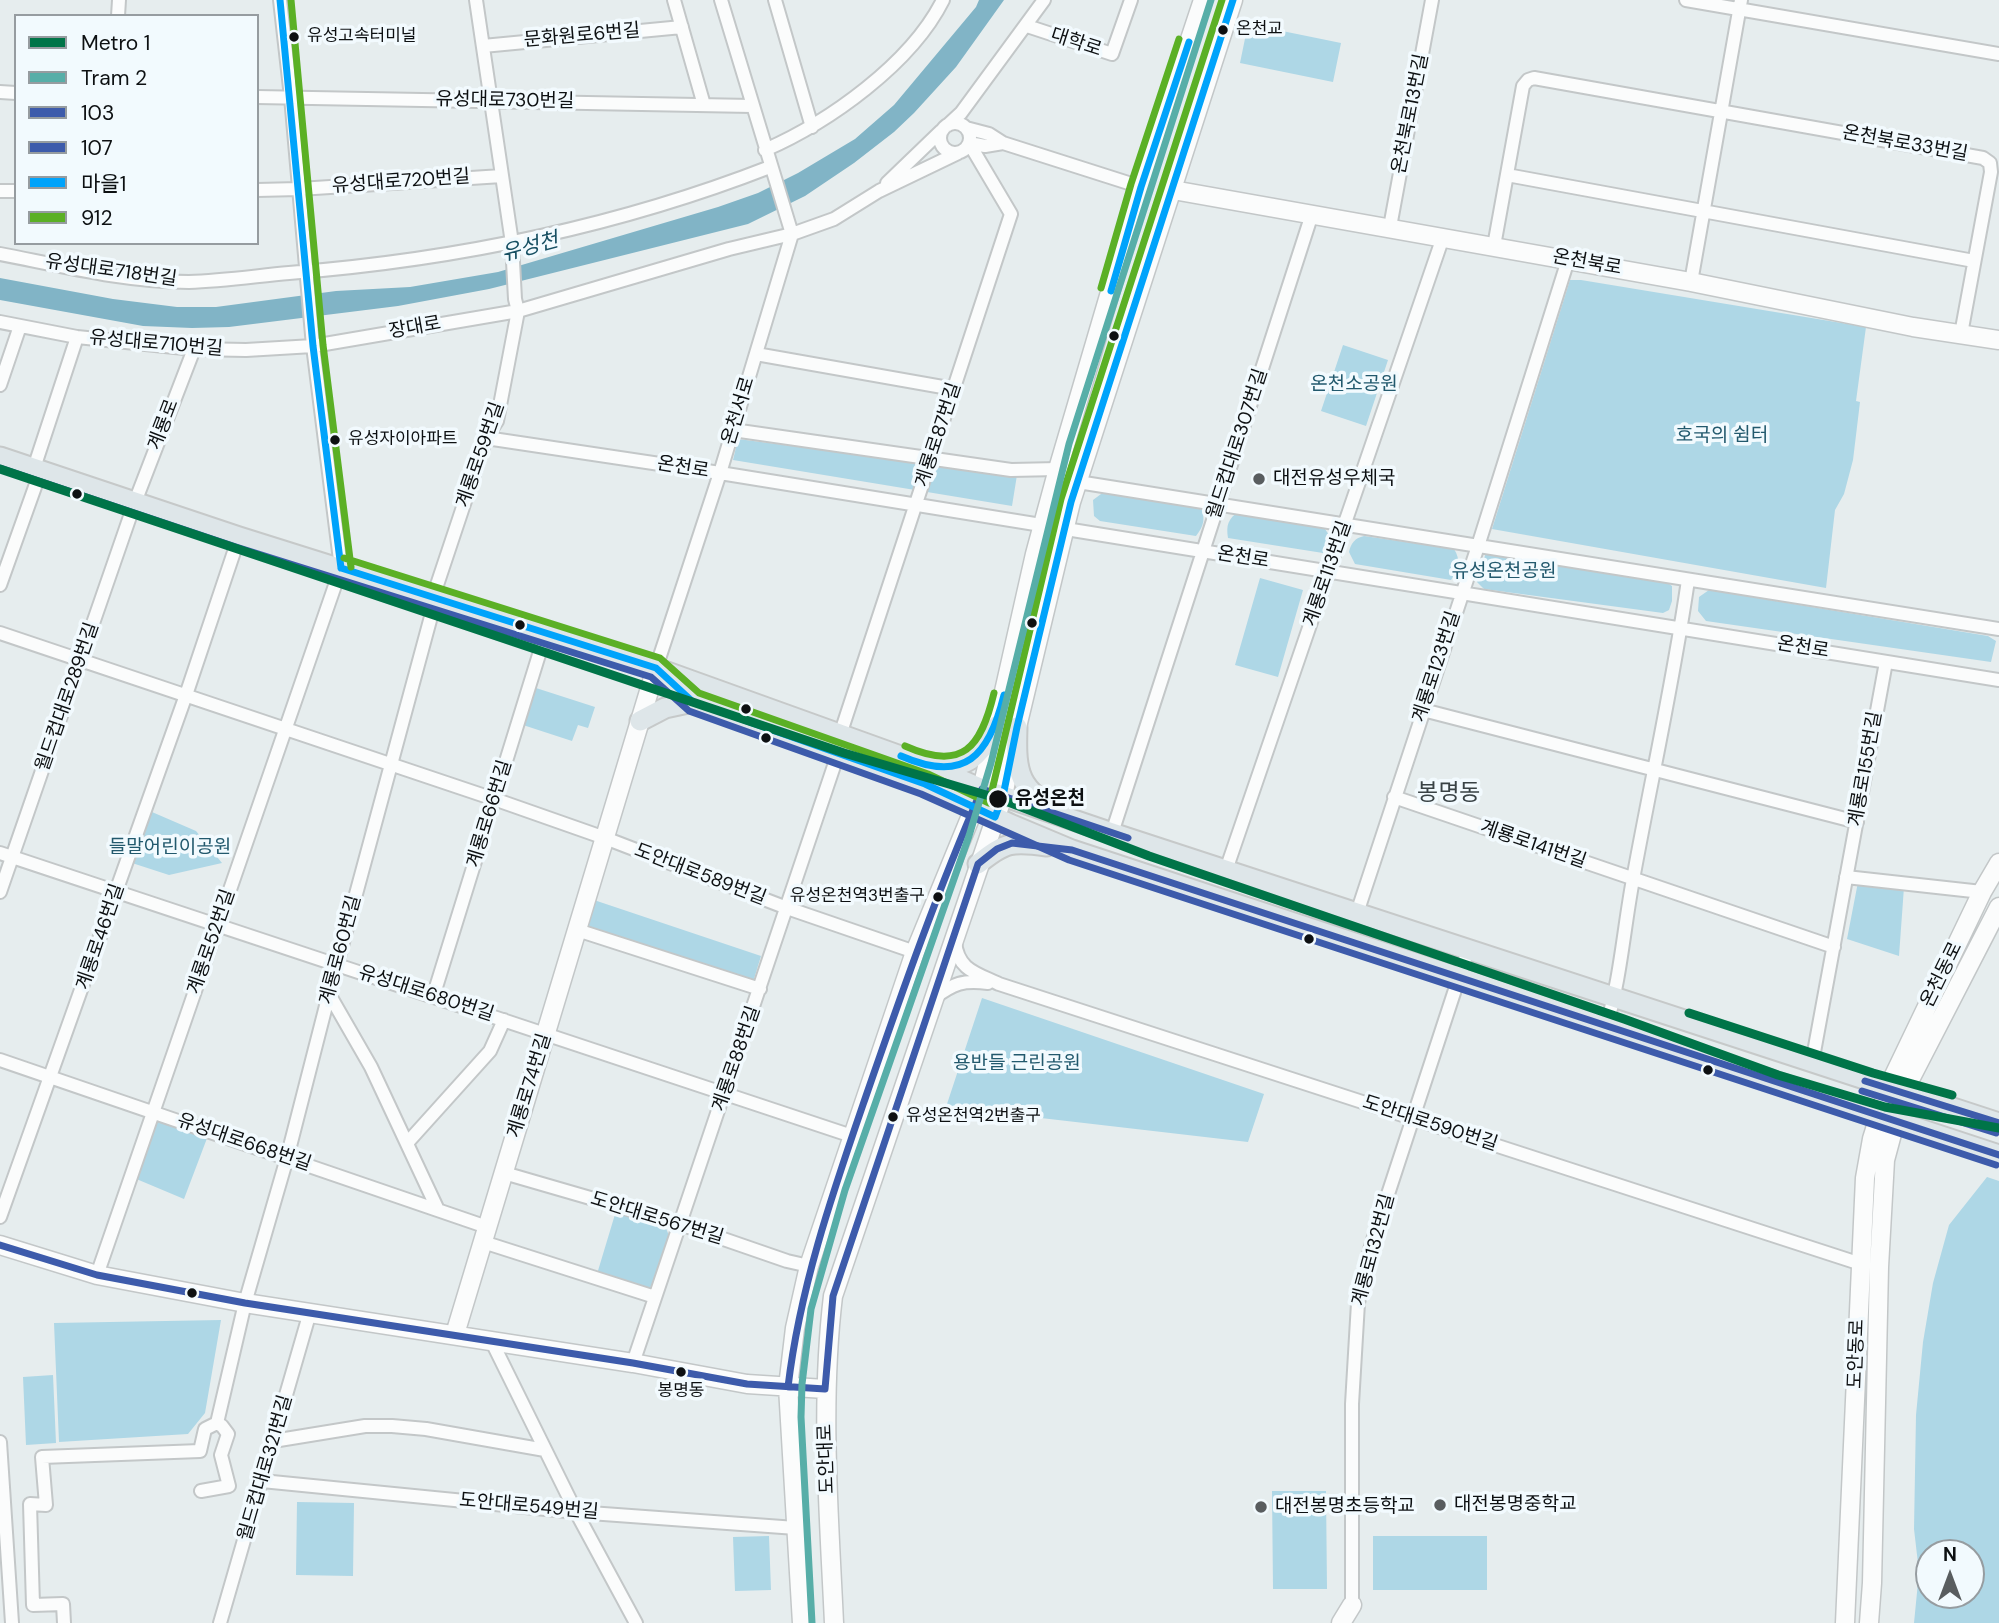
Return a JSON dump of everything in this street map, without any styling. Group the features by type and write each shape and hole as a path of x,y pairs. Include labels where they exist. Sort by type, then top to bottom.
{"main road":[{"path":"0,457 239,537 656,667 839,744 973,808 1072,850 1999,1155"},
{"path":"656,667 693,702 931,767 982,789 1112,833 1999,1123"},
{"path":"640,721 665,708 693,702"},
{"path":"931,767 954,768 964,765 1007,726 1018,769 1031,793 1077,821"},
{"path":"978,864 997,849 1012,844 1072,850"}],"street":[{"path":"280,0 312,342 341,568"},
{"path":"476,0 512,246"},
{"path":"674,0 704,105"},
{"path":"721,0 790,227"},
{"path":"775,0 812,127"},
{"path":"765,150 829,117 894,64 935,17 943,0"},
{"path":"879,191 945,128 963,122 1044,0"},
{"name":"대학로","path":"1027,26 1112,54 1131,0"},
{"path":"995,817 1003,796 1007,726 1043,526 1141,187 1203,0"},
{"path":"973,808 1007,726 1078,482 1233,0"},
{"name":"온천북로13번길","path":"1390,227 1432,0"},
{"path":"1686,0 1740,5 1999,54"},
{"path":"1691,282 1740,5"},
{"name":"문화원로6번길","path":"483,46 682,27"},
{"name":"온천북로33번길","path":"1494,246 1522,86 1535,78 1983,158 1990,163 1991,172 1961,334"},
{"name":"유성대로730번길","path":"259,97 752,106"},
{"path":"963,122 1003,143 1141,187"},
{"path":"516,305 729,249 790,227 834,219 879,191 963,151 970,138 963,122"},
{"path":"945,128 940,141 944,149 958,153"},
{"path":"969,143 985,146 1003,143"},
{"name":"계룡로87번길","path":"839,744 1011,214 969,143"},
{"path":"306,275 512,246 705,192 770,167"},
{"name":"유성대로720번길","path":"259,190 502,176"},
{"path":"1507,176 1974,261"},
{"name":"온천북로","path":"1173,190 1691,282 1913,327 1999,341"},
{"name":"월드컵대로307번길","path":"1112,833 1312,214"},
{"name":"온천서로","path":"656,667 720,473 790,227"},
{"name":"계룡로113번길","path":"1226,870 1443,237"},
{"name":"계룡로59번길","path":"435,597 486,438 496,421 516,305 512,246"},
{"name":"유성대로718번길","path":"0,254 139,278 190,282 306,275"},
{"name":"계룡로123번길","path":"1357,913 1478,546 1568,260"},
{"name":"장대로","path":"312,342 516,305"},
{"name":"유성대로710번길","path":"0,322 77,337 194,349 246,350 312,342"},
{"path":"0,385 20,326"},
{"path":"0,585 77,337"},
{"name":"계룡로","path":"135,502 194,349"},
{"path":"756,354 954,389"},
{"path":"733,430 1011,470 1058,469"},
{"name":"온천로","path":"486,438 720,473 1999,680"},
{"path":"1078,482 1999,629"},
{"name":"월드컵대로289번길","path":"0,892 6,855 80,660 135,502"},
{"name":"계룡로46번길","path":"0,1217 186,695 239,537"},
{"name":"계룡로52번길","path":"97,1275 341,568"},
{"path":"1606,1027 1614,999 1633,878 1688,580"},
{"name":"계룡로60번길","path":"217,1423 245,1303 287,1158 435,597"},
{"name":"계룡로66번길","path":"433,996 546,632"},
{"name":"도안대로589번길","path":"0,633 495,799 788,908 915,952"},
{"name":"계룡로155번길","path":"1812,1063 1886,662"},
{"name":"계룡로74번길","path":"455,1334 656,667"},
{"path":"1423,710 1857,822"},
{"name":"계룡로88번길","path":"633,1363 788,908 839,744"},
{"name":"계룡로141번길","path":"1394,797 1833,947"},
{"name":"도안대로","path":"802,1623 788,1387 795,1328 809,1266 852,1136 915,952 973,808"},
{"name":"도안대로","path":"834,1623 825,1389 833,1296 995,817"},
{"name":"유성대로680번길","path":"6,855 852,1136"},
{"name":"온천동로","path":"1896,1091 1982,892 1999,863"},
{"path":"1846,877 1982,892"},
{"name":"온천동로","path":"1896,1091 1999,907"},
{"path":"577,930 760,989"},
{"path":"954,935 956,955 960,963 999,984"},
{"name":"계룡로132번길","path":"1352,1605 1352,1404 1358,1303 1371,1246 1468,950"},
{"path":"932,999 955,983 972,981 999,984"},
{"name":"도안대로590번길","path":"999,984 1861,1264"},
{"path":"329,994 371,1067 438,1210"},
{"path":"408,1142 490,1051 504,1020"},
{"name":"유성대로668번길","path":"0,1060 438,1210 485,1234"},
{"name":"도안동로","path":"1868,1623 1872,1583 1882,1190 1887,1119 1896,1091"},
{"name":"도안동로","path":"1845,1623 1865,1178 1872,1139 1887,1119"},
{"name":"도안대로567번길","path":"504,1173 680,1224 809,1266"},
{"path":"485,1234 655,1297"},
{"path":"0,1245 97,1275 245,1303 455,1334 747,1384 825,1389"},
{"name":"월드컵대로321번길","path":"220,1623 310,1312"},
{"path":"492,1342 576,1512 636,1623"},
{"path":"200,1451 205,1429 217,1423 222,1426 228,1434 221,1455 229,1486 201,1491"},
{"path":"273,1441 365,1426 392,1426 426,1429 545,1450"},
{"path":"0,1442 12,1623"},
{"path":"64,1623 63,1604 33,1605 30,1503 46,1504 42,1457 209,1449 221,1455"},
{"name":"도안대로549번길","path":"262,1481 576,1512 796,1528"},
{"path":"1830,1623 1836,1608 1839,1570 1850,1544"},
{"path":"1872,1583 1879,1623"},
{"path":"1341,1623 1352,1605"},
{"path":"1352,1605 1360,1623"}],"green space":[{"path":"1248,24 1341,43 1333,82 1240,63"},
{"name":"호국의 쉼터","path":"1570,280 1866,327 1856,401 1860,402 1853,460 1844,494 1835,510 1826,588 1492,529"},
{"name":"온천소공원","path":"1343,345 1388,360 1366,426 1321,411"},
{"path":"738,439 1017,475 1012,506 733,460"},
{"path":"1107,493 1200,506 1203,514 1202,525 1196,536 1100,521 1094,516 1093,500"},
{"path":"1239,511 1323,526 1329,535 1330,544 1323,553 1228,538 1229,523"},
{"name":"유성온천공원","path":"1364,536 1454,549 1458,557 1457,568 1451,580 1355,564 1349,552 1352,544"},
{"name":"유성온천공원","path":"1487,549 1665,581 1672,586 1672,601 1669,610 1663,613 1484,589 1477,582"},
{"path":"1260,578 1303,590 1278,677 1235,665"},
{"path":"1709,590 1988,636 1996,641 1991,662 1706,621 1698,611 1699,597"},
{"path":"536,688 595,707 588,728 578,725 572,741 523,725"},
{"name":"들말어린이공원","path":"152,812 196,831 222,863 169,875 132,863"},
{"path":"1858,882 1904,887 1899,956 1847,939"},
{"path":"591,899 761,956 754,979 747,983 582,928"},
{"name":"용반들 근린공원","path":"982,998 1264,1094 1248,1142 946,1107"},
{"path":"156,1119 209,1133 184,1199 134,1178"},
{"path":"1987,1177 1999,1181 1999,1623 1914,1623 1915,1609 1985,1609 1985,1539 1915,1539 1916,1415 1923,1342 1933,1283 1949,1225"},
{"path":"616,1211 665,1226 670,1238 653,1285 647,1289 597,1274"},
{"path":"221,1320 205,1413 188,1434 59,1442 54,1323"},
{"path":"53,1375 56,1443 26,1445 23,1377"},
{"path":"1272,1491 1326,1491 1327,1589 1273,1589"},
{"path":"297,1502 354,1503 353,1576 296,1575"},
{"path":"769,1536 771,1590 735,1591 733,1537"},
{"path":"1373,1536 1487,1536 1487,1590 1373,1590"}],"shaded area":[{"path":"979,0 1004,0 956,67 914,113 854,163 805,196 748,224 489,289 398,306 229,327 143,326 0,300 0,278 113,299 177,307 216,307 336,291 410,287 498,272 718,207 758,193 855,139 894,105"}],"metro line":[{"name":"1","path":"0,469 844,753 1003,800 1149,856 1624,1019 1778,1075 1885,1107 1999,1128"},
{"name":"1","path":"1689,1013 1873,1073 1952,1095"}],"tram line":[{"name":"2","path":"812,1623 801,1417 811,1309 845,1190 969,836 991,763 1069,444 1211,0"}],"transit line":[{"name":"마을1","path":"280,0 313,346 341,568"},
{"name":"912","path":"291,0 323,345 351,567"},
{"name":"912","path":"344,558 660,658 699,693 928,774 989,803 1061,499 1222,0"},
{"name":"마을1","path":"341,568 656,668 693,702 925,784 995,817 1003,796 1071,502 1233,0"},
{"name":"912","path":"1101,288 1131,184 1179,39"},
{"name":"마을1","path":"1111,291 1141,187 1189,42"},
{"name":"107","path":"0,468 236,547 651,677 689,711 921,794 1069,860 1996,1165"},
{"name":"912","path":"905,746 942,756 955,755 966,750 983,728 994,693"},
{"name":"마을1","path":"901,756 942,767 958,765 971,759 991,734 1004,695"},
{"name":"103","path":"788,1387 793,1349 809,1276 842,1168 921,941 982,789 1128,838"},
{"name":"103","path":"0,1245 97,1275 245,1303 633,1363 747,1384 825,1389 833,1296 978,864 997,849 1012,843 1072,850 1999,1155"},
{"name":"103","path":"1865,1081 1999,1123"},
{"name":"107","path":"1862,1091 1996,1133"}],"place":[{"name":"온천교","path":"1223,30"},
{"name":"유성고속터미널","path":"294,37"},
{"name":"유성자이아파트","path":"335,440"},
{"name":"대전유성우체국","path":"1259,479"},
{"name":"유성온천","path":"998,799"},
{"name":"유성온천역3번출구","path":"938,897"},
{"name":"유성온천역2번출구","path":"893,1117"},
{"name":"봉명동","path":"681,1372"},
{"name":"대전봉명중학교","path":"1440,1505"},
{"name":"대전봉명초등학교","path":"1261,1507"}],"district":[{"name":"봉명동","path":"1449,794"}],"water label":[{"name":"유성천","path":"530,248"}]}
